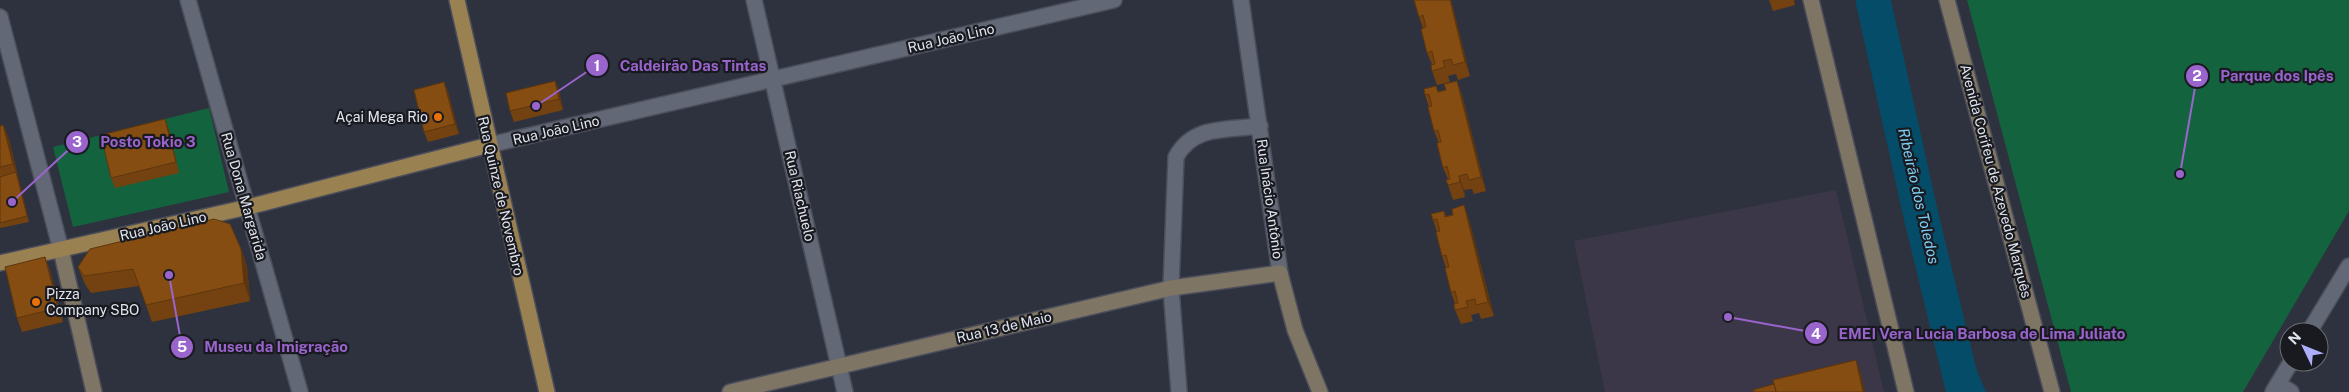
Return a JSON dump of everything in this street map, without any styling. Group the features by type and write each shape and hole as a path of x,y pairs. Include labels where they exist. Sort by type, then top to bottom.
{"main road":[{"name":"Rua Quinze de Novembro","path":"456,0 548,392"},
{"name":"Rua João Lino","path":"0,263 248,207 489,145"}],"street":[{"name":"Rua Dona Margarida","path":"188,0 300,392"},
{"name":"Rua Riachuelo","path":"754,0 844,392"},
{"name":"Rua João Lino","path":"489,145 1114,0"},
{"name":"Rua Inácio Antônio","path":"1241,0 1280,273 1295,330 1320,392"},
{"path":"1810,0 1906,392"},
{"name":"Avenida Corifeu de Azevedo Marquês","path":"1947,0 2052,392"},
{"path":"0,17 60,250 94,392"},
{"path":"1179,392 1170,288 1176,157 1182,145 1192,137 1208,132 1260,126"},
{"path":"2315,322 2349,266"},
{"name":"Rua 13 de Maio","path":"730,392 1170,288 1280,273"},
{"path":"2285,372 2275,388 2292,392"}],"shaded area":[{"path":"1836,190 1884,392 1605,392 1574,241"}],"green space":[{"path":"1967,0 2349,0 2349,211 2284,322 2279,322 2279,331 2243,392 2071,392"},
{"path":"209,108 229,192 73,227 53,147"}],"water":[{"path":"1873,0 1886,0 1971,357 1986,392 1964,392 1922,220"}],"building":[{"path":"1414,0 1450,0 1465,62 1453,65 1451,59 1443,61 1445,67 1432,71 1431,65 1435,64 1432,51 1427,53 1421,29 1426,27 1423,15 1419,17"},
{"path":"555,81 559,99 510,111 506,93"},
{"path":"1457,81 1481,177 1469,180 1467,174 1459,176 1460,182 1448,185 1446,180 1450,179 1447,166 1443,168 1437,143 1441,142 1438,130 1434,131 1428,107 1432,106 1429,94 1425,95 1424,89 1436,86 1438,92 1446,90 1444,84"},
{"name":"Açai Mega Rio","path":"444,82 455,124 424,132 414,90"},
{"path":"165,119 176,162 111,178 101,135"},
{"path":"3,125 13,164 0,167 0,126"},
{"path":"16,172 27,216 0,223 0,177"},
{"path":"1464,205 1488,302 1476,305 1475,299 1466,301 1468,307 1455,310 1454,304 1458,303 1455,291 1451,292 1445,268 1449,267 1446,255 1442,256 1436,232 1440,231 1437,219 1433,220 1431,214 1444,211 1445,217 1453,215 1452,209"},
{"path":"214,219 230,224 241,249 244,283 146,305 133,269 84,276 78,267 90,249"},
{"name":"Pizza Company SBO","path":"45,257 58,308 17,318 5,267"},
{"path":"1856,360 1863,392 1776,392 1773,380"},
{"path":"1774,384 1776,392 1754,392 1753,390"}],"waterway":[{"name":"Ribeirão dos Toledos","path":"1873,0 1922,220 1964,392"}],"place":[{"name":"Caldeirão Das Tintas","path":"536,106"},
{"name":"Açai Mega Rio","path":"438,117"},
{"name":"Parque dos Ipês","path":"2180,174"},
{"name":"Posto Tokio 3","path":"12,202"},
{"name":"Museu da Imigração","path":"169,275"},
{"name":"Pizza Company SBO","path":"36,302"},
{"name":"EMEI Vera Lucia Barbosa de Lima Juliato","path":"1728,317"}]}
